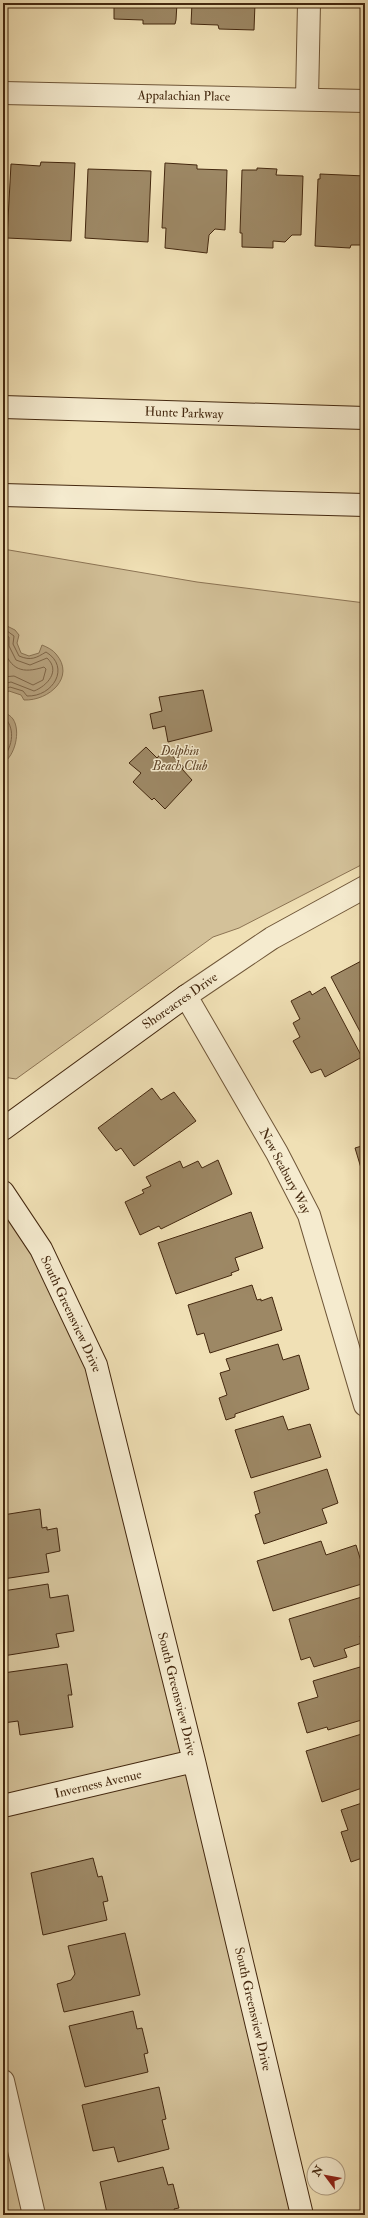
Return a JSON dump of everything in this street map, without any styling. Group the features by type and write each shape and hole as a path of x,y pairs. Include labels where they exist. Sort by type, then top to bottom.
{"street":[{"path":"307,99 309,3"},
{"name":"Appalachian Place","path":"3,93 365,101"},
{"name":"Hunte Parkway","path":"3,407 365,418"},
{"path":"3,495 365,506"},
{"name":"Shoreacres Drive","path":"3,1129 186,996 272,938 365,887"},
{"name":"New Seabury Way","path":"186,996 277,1153 309,1214 365,1405"},
{"name":"South Greensview Drive","path":"3,1192 41,1248 96,1365 194,1761 302,2215"},
{"name":"Inverness Avenue","path":"3,1806 194,1761"},
{"path":"3,2081 34,2215"}],"green space":[{"name":"Dolphin Beach Club","path":"3,549 197,582 365,603 365,863 239,928 213,937 16,1079 3,1077"},
{"path":"3,1190 86,1342 303,2215 3,2215"}],"water":[{"path":"3,624 15,630 19,635 17,643 21,653 29,656 39,653 42,645 56,654 63,671 57,686 50,692 33,699 24,700 21,695 9,691 3,695"},
{"path":"3,711 13,719 17,736 11,755 3,763"}],"building":[{"path":"3,3 26,3 3,7"},
{"path":"114,3 177,3 175,24 143,24 143,20 114,19"},
{"path":"192,3 255,3 254,30 219,29 218,25 191,24"},
{"path":"41,162 75,163 71,241 7,238 11,164 40,166"},
{"path":"165,163 197,165 197,169 227,170 225,230 215,229 209,235 207,253 165,248 166,228 162,228"},
{"path":"257,168 277,169 276,175 303,176 301,235 292,235 285,242 273,241 273,248 242,247 242,233 240,233 242,170 257,170"},
{"path":"88,169 151,171 148,242 85,238"},
{"path":"320,174 365,176 365,245 351,245 350,248 315,246 318,179 320,179"},
{"path":"203,690 212,731 168,742 165,726 153,729 150,714 162,711 159,697"},
{"path":"146,747 157,758 165,749 184,767 182,769 192,780 165,809 154,798 152,800 133,782 141,773 129,763"},
{"path":"365,959 365,1041 331,977"},
{"path":"325,987 362,1057 325,1077 321,1069 311,1073 293,1041 300,1037 293,1023 300,1019 291,1001 310,991 312,995"},
{"path":"152,1088 161,1100 174,1092 196,1121 134,1166 121,1148 116,1151 98,1128"},
{"path":"365,1145 365,1170 364,1167 361,1168 355,1148"},
{"path":"218,1160 232,1194 161,1229 159,1226 140,1235 125,1202 144,1193 142,1190 151,1186 146,1177 180,1161 183,1168 198,1161 202,1168"},
{"path":"251,1212 263,1248 235,1258 239,1270 231,1273 232,1275 176,1294 158,1243"},
{"path":"252,1285 257,1300 261,1299 261,1301 272,1297 282,1330 210,1353 204,1333 197,1335 188,1305"},
{"path":"278,1344 283,1360 299,1355 309,1389 235,1414 235,1417 226,1420 219,1398 227,1395 220,1373 230,1370 226,1359"},
{"path":"283,1416 288,1430 310,1424 321,1457 251,1478 235,1430"},
{"path":"327,1469 338,1503 322,1509 327,1523 264,1544 255,1515 260,1513 254,1492"},
{"path":"40,1509 42,1528 47,1527 47,1530 57,1528 60,1551 46,1554 49,1572 3,1579 3,1515"},
{"path":"321,1541 326,1555 356,1545 365,1574 365,1583 273,1611 257,1561"},
{"path":"48,1584 50,1598 68,1595 74,1631 56,1634 59,1647 3,1656 3,1591"},
{"path":"365,1596 365,1634 360,1636 362,1643 344,1649 347,1657 314,1667 310,1657 301,1660 289,1619"},
{"path":"67,1664 72,1695 68,1695 73,1727 20,1735 18,1721 3,1723 3,1673"},
{"path":"360,1667 365,1682 365,1719 328,1730 327,1727 307,1733 298,1703 318,1697 313,1681"},
{"path":"365,1733 365,1787 322,1802 306,1751"},
{"path":"365,1802 365,1857 351,1862 341,1832 348,1830 341,1810"},
{"path":"93,1858 98,1877 102,1876 108,1901 103,1902 107,1920 43,1935 31,1873"},
{"path":"125,1933 140,1995 64,2012 57,1984 71,1980 75,1974 68,1946"},
{"path":"133,2011 137,2029 142,2028 148,2053 144,2054 148,2072 85,2087 69,2026"},
{"path":"159,2087 166,2119 162,2120 169,2149 118,2162 114,2147 93,2151 82,2105"},
{"path":"163,2167 168,2185 173,2184 179,2208 174,2209 176,2215 113,2215 107,2213 100,2182"}]}
